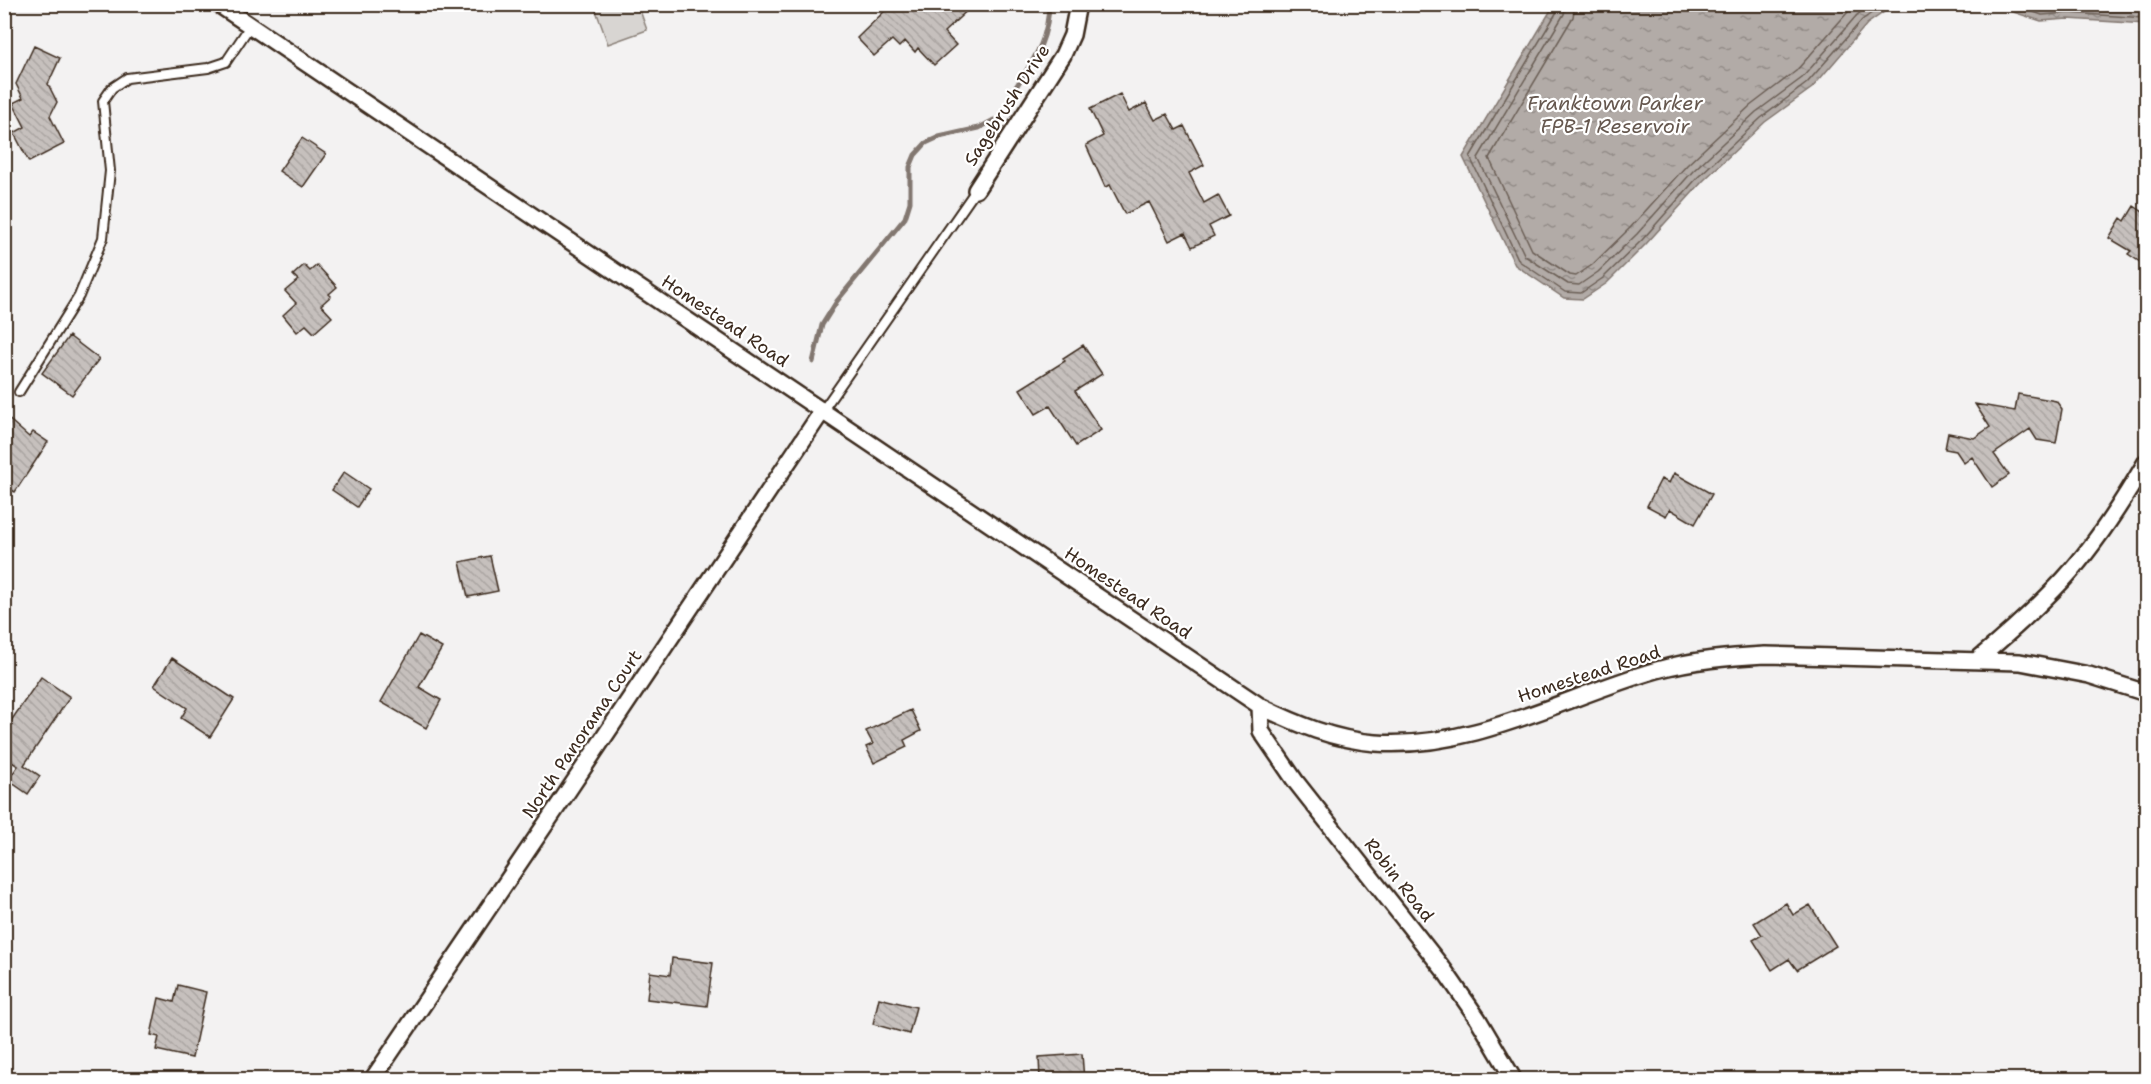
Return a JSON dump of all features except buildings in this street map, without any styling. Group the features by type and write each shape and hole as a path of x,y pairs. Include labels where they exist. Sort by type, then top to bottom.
{"street":[{"name":"Homestead Road","path":"218,4 1260,706 1311,729 1374,743 1432,742 1480,732 1658,670 1725,658 1765,655 2020,662 2089,675 2146,693"},
{"name":"Sagebrush Drive","path":"976,190 1063,56 1072,35 1078,4"},
{"name":"North Panorama Court","path":"372,1080 823,410"},
{"path":"1977,660 2012,631 2065,578 2118,509 2146,462"},
{"name":"Robin Road","path":"1260,706 1261,731 1279,758 1444,970 1478,1019 1514,1080"}],"lane":[{"path":"18,392 79,296 103,238 110,171 103,101 112,88 127,78 208,68 226,62 250,26"},
{"path":"823,410 976,190"}],"shaded area":[{"path":"594,5 638,5 647,30 608,44"}],"water":[{"name":"Franktown Parker FPB-1 Reservoir","path":"1554,5 1904,5 1890,8 1867,24 1812,88 1765,122 1703,181 1607,283 1583,299 1564,298 1515,265 1463,157"},
{"path":"1992,5 2146,5 2146,24 2068,19 2041,21"}],"waterway":[{"path":"1011,95 1032,63 1042,42 1049,4"},
{"path":"813,362 822,325 837,301 905,218 910,202 910,167 915,155 926,143 939,137 979,128 994,120"}]}
